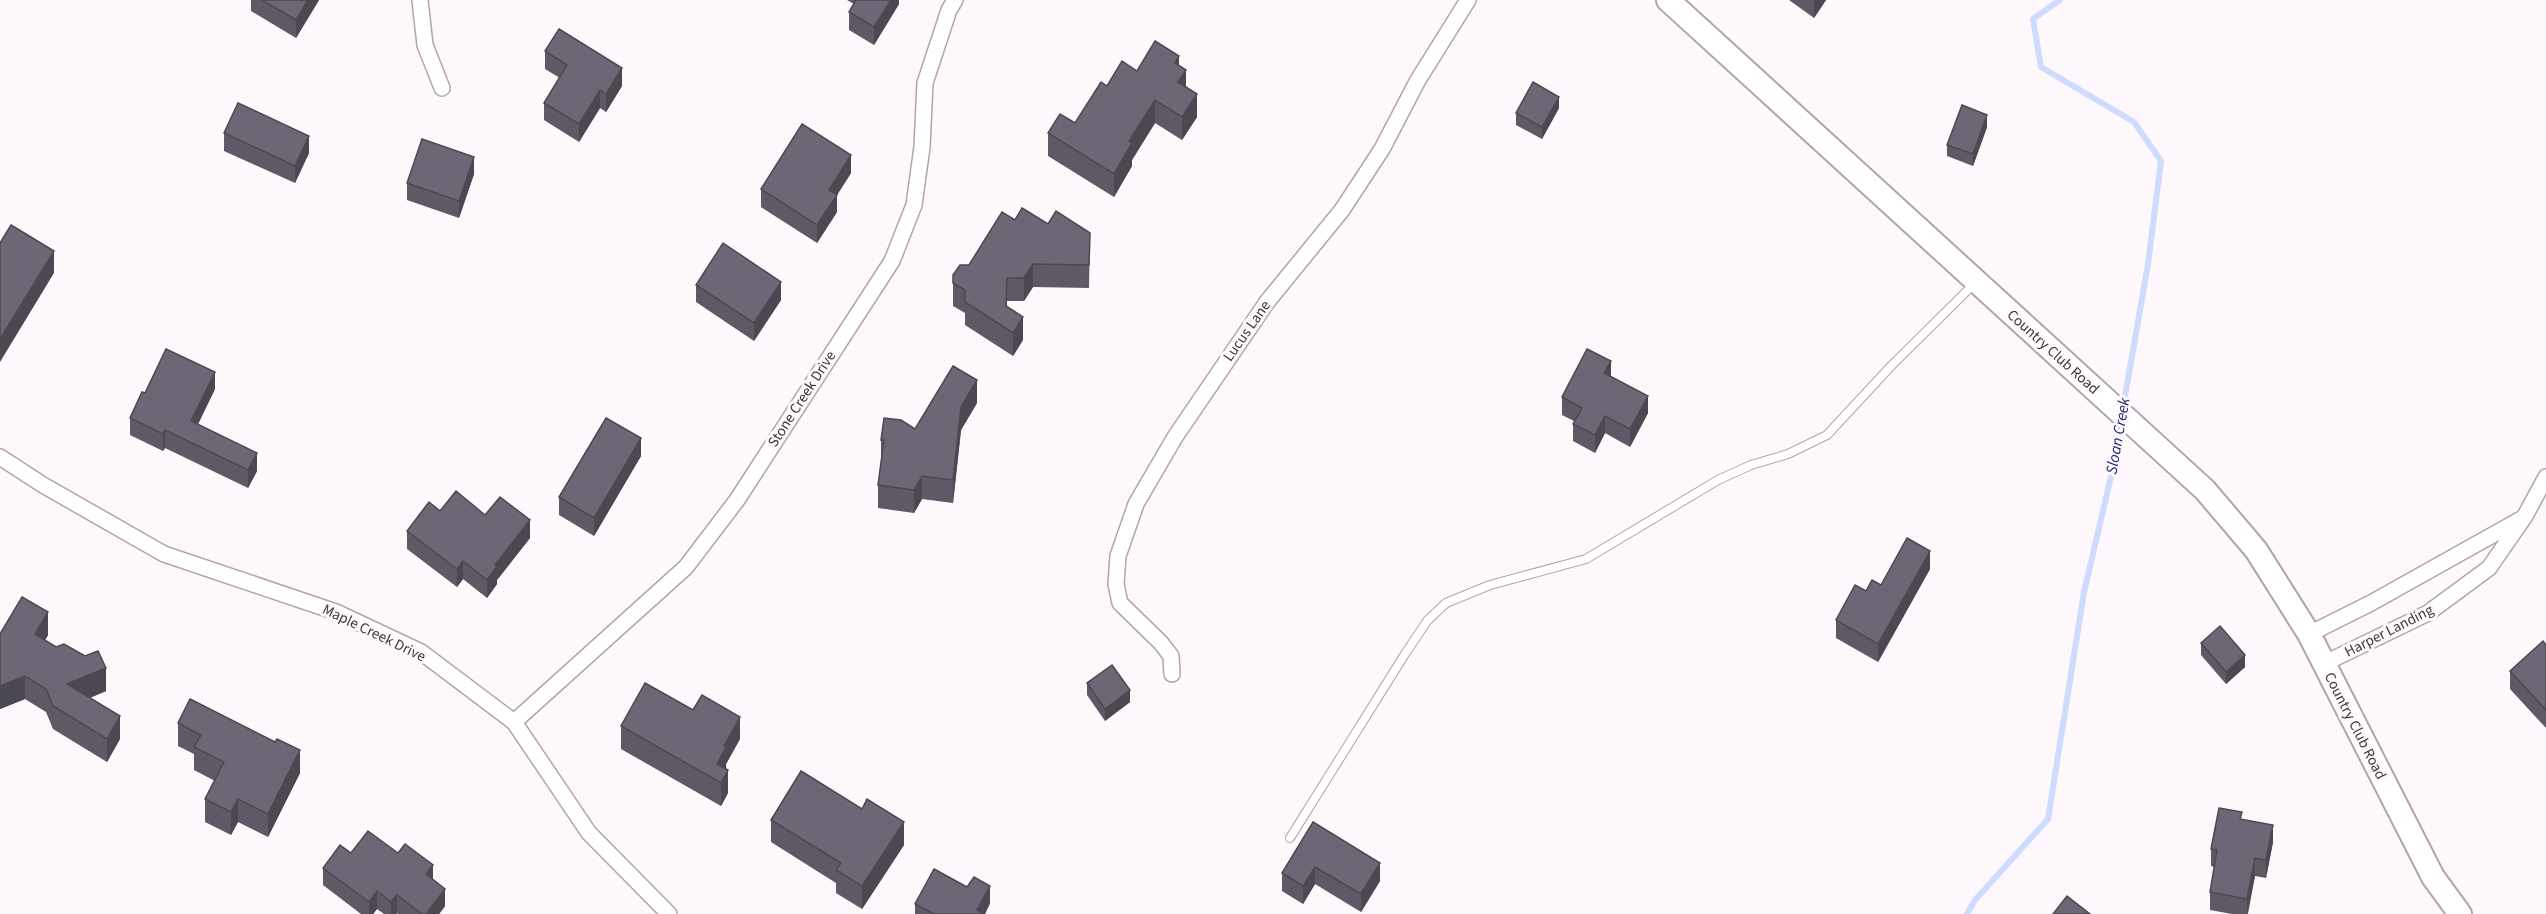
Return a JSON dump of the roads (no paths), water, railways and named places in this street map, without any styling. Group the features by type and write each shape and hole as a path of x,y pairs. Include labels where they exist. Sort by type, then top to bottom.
{"main road":[{"name":"Country Club Road","path":"1668,0 1976,282 2164,450 2205,490 2256,550 2309,634 2433,877 2460,914"}],"street":[{"path":"420,0 425,45 442,88"},
{"name":"Stone Creek Drive","path":"514,722 686,567 737,500 892,261 914,205 922,147 926,83 949,10 955,0"},
{"name":"Lucus Lane","path":"1172,674 1171,656 1161,643 1120,603 1116,584 1119,556 1136,504 1175,436 1267,302 1342,210 1382,149 1418,80 1468,0"},
{"name":"Maple Creek Drive","path":"0,457 164,554 336,612 421,652 514,722 589,834 669,914"},
{"name":"Harper Landing","path":"2324,664 2428,614 2489,568 2525,516 2546,477"},
{"path":"2309,634 2371,603 2525,516"}],"lane":[{"path":"1290,838 1405,654 1427,621 1446,603 1490,585 1586,559 1718,480 1751,465 1788,454 1827,435 1891,366 1976,282"}],"waterway":[{"name":"Sloan Creek","path":"2060,0 2033,19 2041,67 2134,122 2161,161 2148,264 2123,408"},
{"name":"Sloan Creek","path":"1967,914 1975,900 2048,819 2084,592 2113,468 2121,421"}]}
